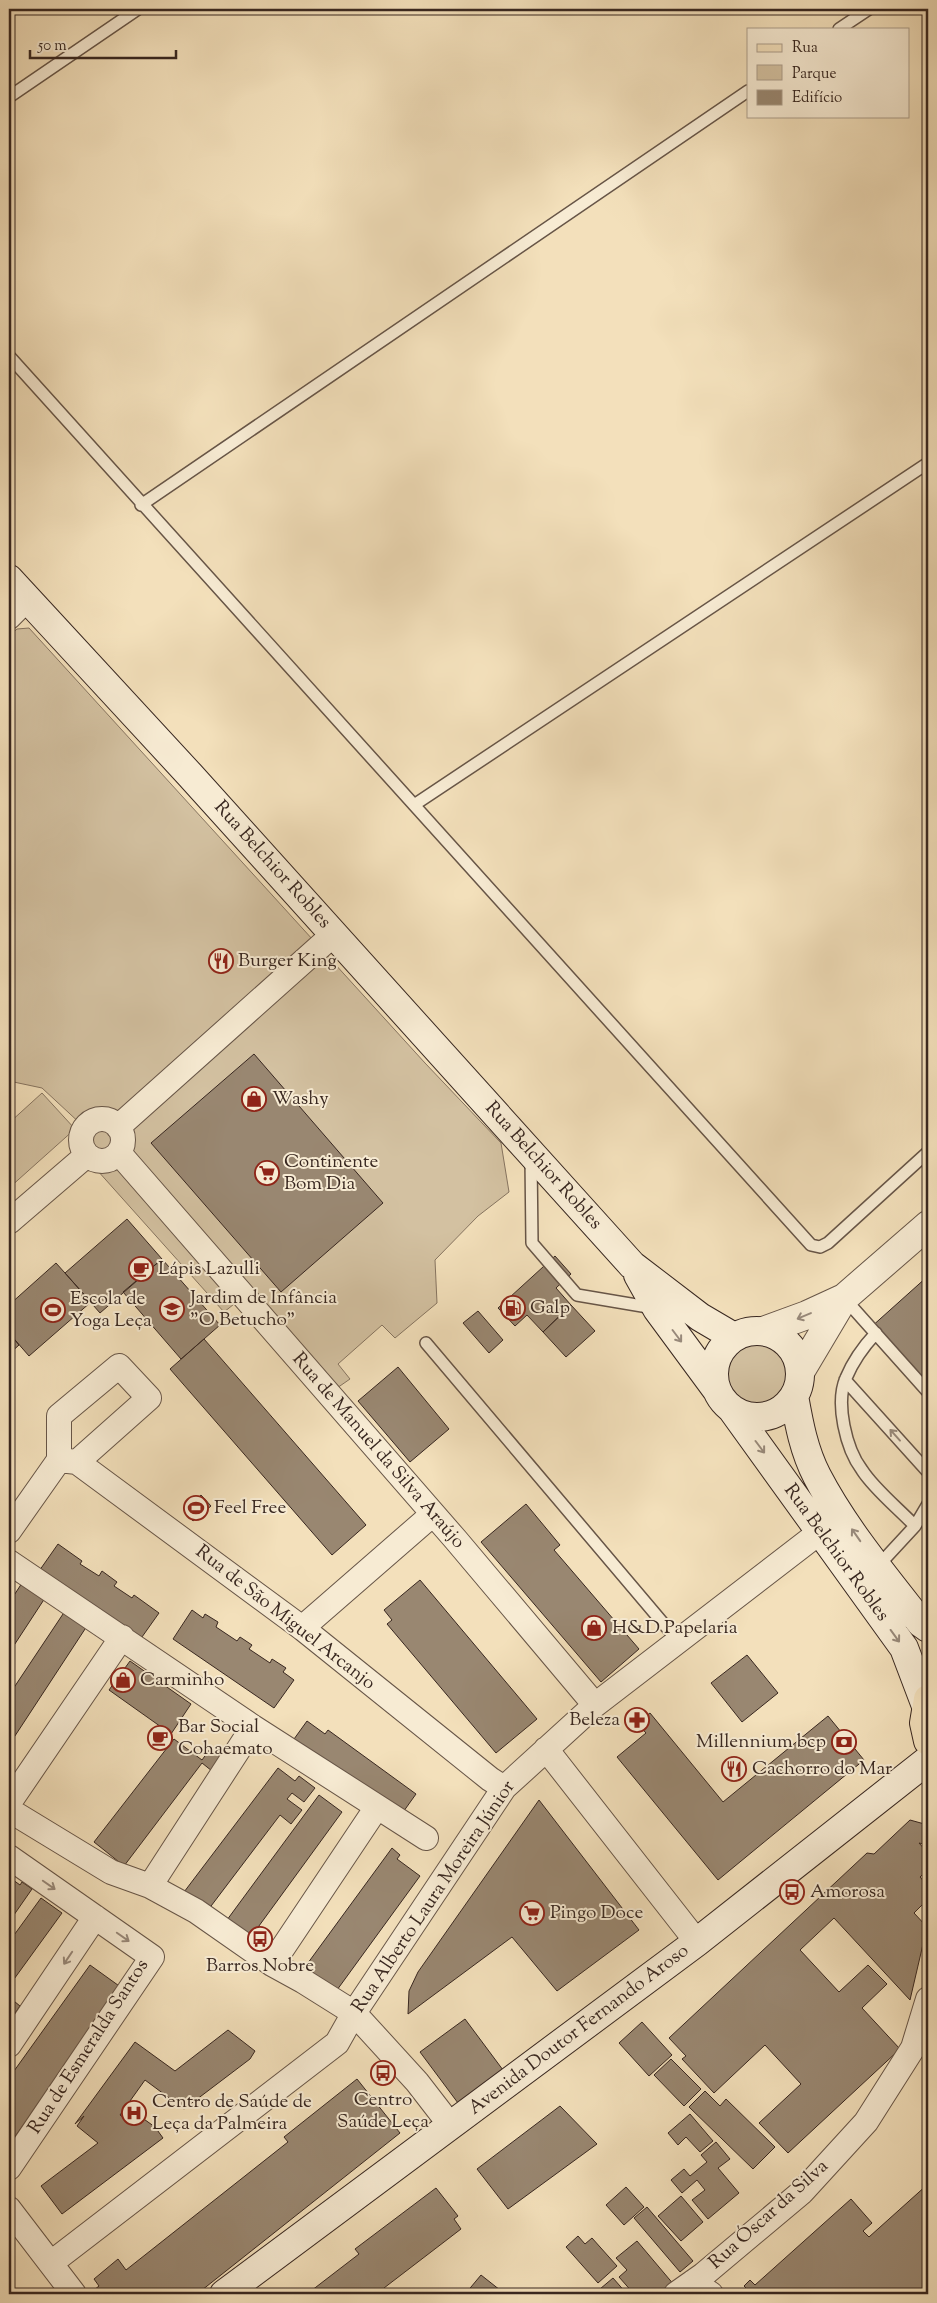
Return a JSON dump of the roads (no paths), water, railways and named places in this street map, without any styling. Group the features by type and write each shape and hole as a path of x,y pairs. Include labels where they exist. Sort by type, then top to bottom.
{"main road":[{"name":"Rua Belchior Robles","path":"9,579 18,608 184,768 632,1266 700,1317 734,1337"},
{"path":"844,1298 797,1384 776,1412 765,1416 741,1414 724,1398 714,1374 716,1360 723,1347 734,1337 785,1324 844,1298 928,1225"},
{"name":"Rua Belchior Robles","path":"632,1266 657,1309 724,1398 904,1648 927,1703"},
{"path":"763,1331 774,1334 784,1341 798,1360 797,1384"},
{"name":"Rua Belchior Robles","path":"797,1384 803,1441 817,1476 878,1566 921,1623 928,1628"},
{"path":"927,1703 924,1723 928,1741"},
{"name":"Avenida Doutor Fernando Aroso","path":"224,2294 697,1942 928,1760"}],"street":[{"path":"118,1127 334,934"},
{"path":"100,1120 112,1122 118,1127 123,1140 119,1153 107,1161 93,1159 87,1155 82,1143 84,1130 88,1125 100,1120"},
{"name":"Rua de Manuel da Silva Araújo","path":"119,1153 433,1514 596,1705"},
{"path":"9,1222 87,1155"},
{"name":"Rua de São Miguel Arcanjo","path":"9,1531 68,1461 302,1628 490,1779 504,1788"},
{"path":"302,1628 433,1514"},
{"name":"Rua Alberto Laura Moreira Júnior","path":"51,2263 337,2043 354,2013 504,1788 596,1705 820,1532"},
{"path":"9,1562 253,1727 426,1838"},
{"path":"9,1804 122,1637"},
{"path":"150,1886 253,1727"},
{"path":"546,1749 697,1942"},
{"path":"272,1964 377,1807"},
{"path":"9,1810 111,1872 150,1886 196,1911 272,1964 303,1980 354,2013 417,2082 451,2126"},
{"path":"9,1857 95,1917 9,2045"},
{"name":"Rua de Esmeralda Santos","path":"9,2168 152,1957 95,1917"},
{"name":"Rua Óscar da Silva","path":"693,2290 802,2192 866,2122 913,2048 928,1999"},
{"path":"9,2209 74,2294"}],"lane":[{"path":"9,97 138,9"},
{"path":"841,28 869,9"},
{"path":"141,505 747,92"},
{"path":"9,356 141,505 810,1246 820,1248 828,1243 928,1152"},
{"path":"414,806 928,463"},
{"path":"530,1152 532,1242 577,1295 657,1309"},
{"path":"844,1298 928,1392"},
{"path":"876,1333 860,1351 845,1380 842,1412 847,1441 862,1470 915,1526"},
{"path":"426,1343 679,1642"},
{"path":"845,1380 928,1472"},
{"path":"878,1566 915,1526 928,1504"}],"place":[{"name":"Burger King","path":"221,961"},
{"name":"Washy","path":"254,1099"},
{"name":"Continente Bom Dia","path":"267,1173"},
{"name":"Lápis Lazulli","path":"141,1269"},
{"name":"Galp","path":"513,1308"},
{"name":"Jardim de Infância \"O Betucho\"","path":"172,1309"},
{"name":"Escola de Yoga Leça","path":"53,1310"},
{"name":"Feel Free","path":"196,1508"},
{"name":"H&D Papelaria","path":"594,1628"},
{"name":"Carminho","path":"123,1680"},
{"name":"Beleza","path":"637,1720"},
{"name":"Bar Social Cohaemato","path":"160,1738"},
{"name":"Millennium bcp","path":"844,1742"},
{"name":"Cachorro do Mar","path":"734,1769"},
{"name":"Amorosa","path":"792,1892"},
{"name":"Pingo Doce","path":"532,1913"},
{"name":"Barros Nobre","path":"260,1939"},
{"name":"Centro Saúde Leça","path":"383,2073"},
{"name":"Centro de Saúde de Leça da Palmeira","path":"134,2113"}]}
